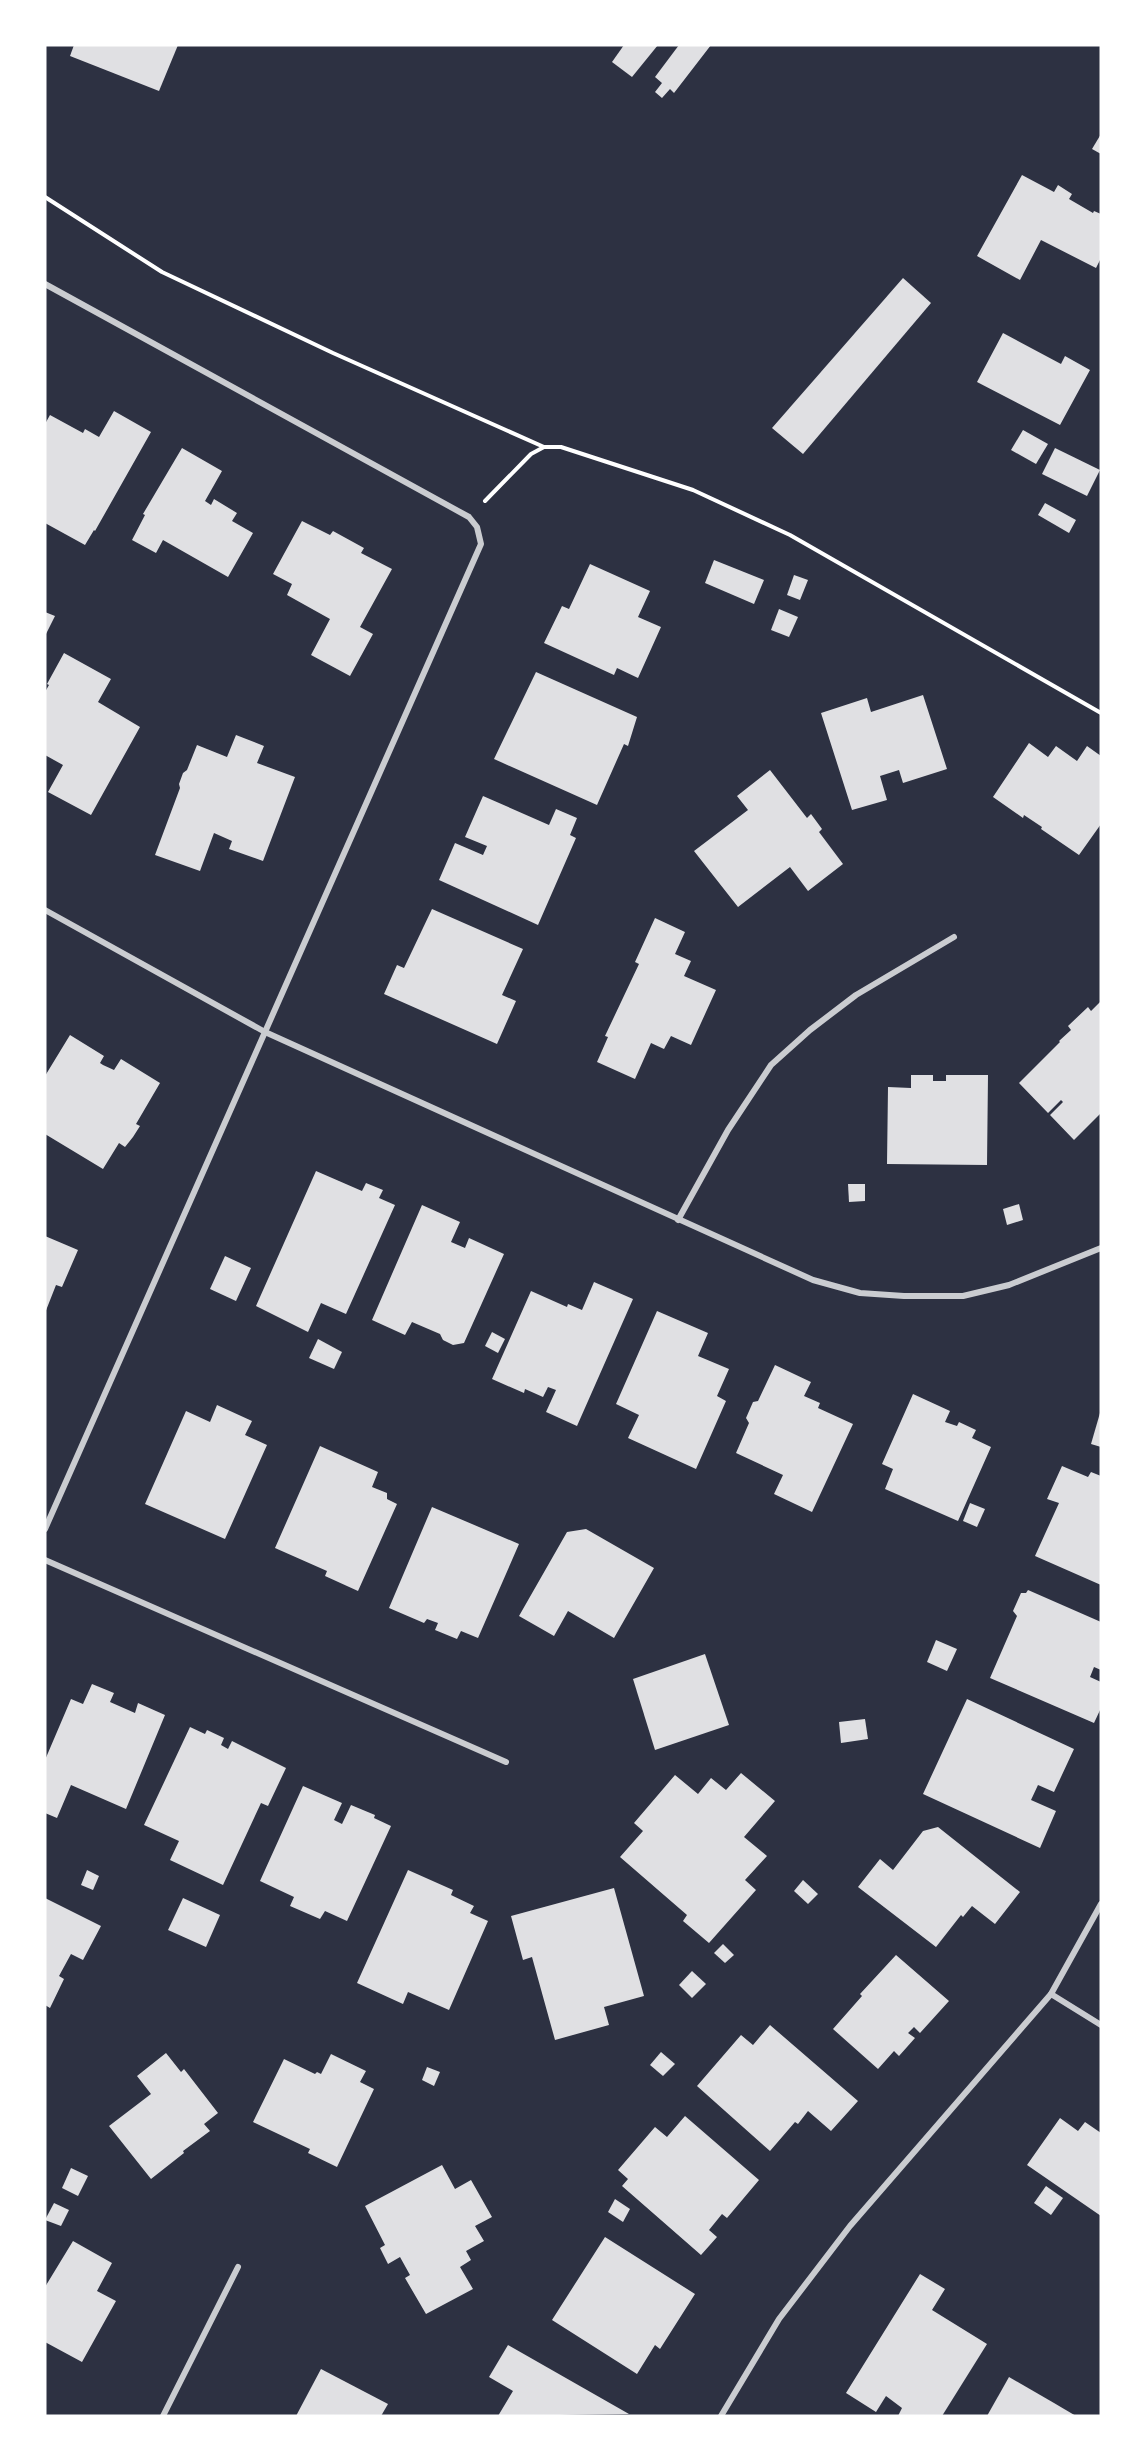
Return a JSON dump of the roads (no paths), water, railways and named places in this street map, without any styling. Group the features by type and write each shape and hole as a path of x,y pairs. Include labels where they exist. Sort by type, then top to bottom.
{"street":[{"path":"45,284 469,517 477,527 481,544 45,1529"},
{"path":"45,910 265,1032 813,1280 860,1293 963,1296 998,1287 1101,1248"},
{"path":"678,1220 728,1130 771,1065 810,1030 856,995 954,937"},
{"path":"45,1560 506,1762"},
{"path":"721,2416 779,2319 850,2226 1051,1994 1101,1904"},
{"path":"1051,1994 1101,2025"},
{"path":"163,2416 238,2267"}]}
